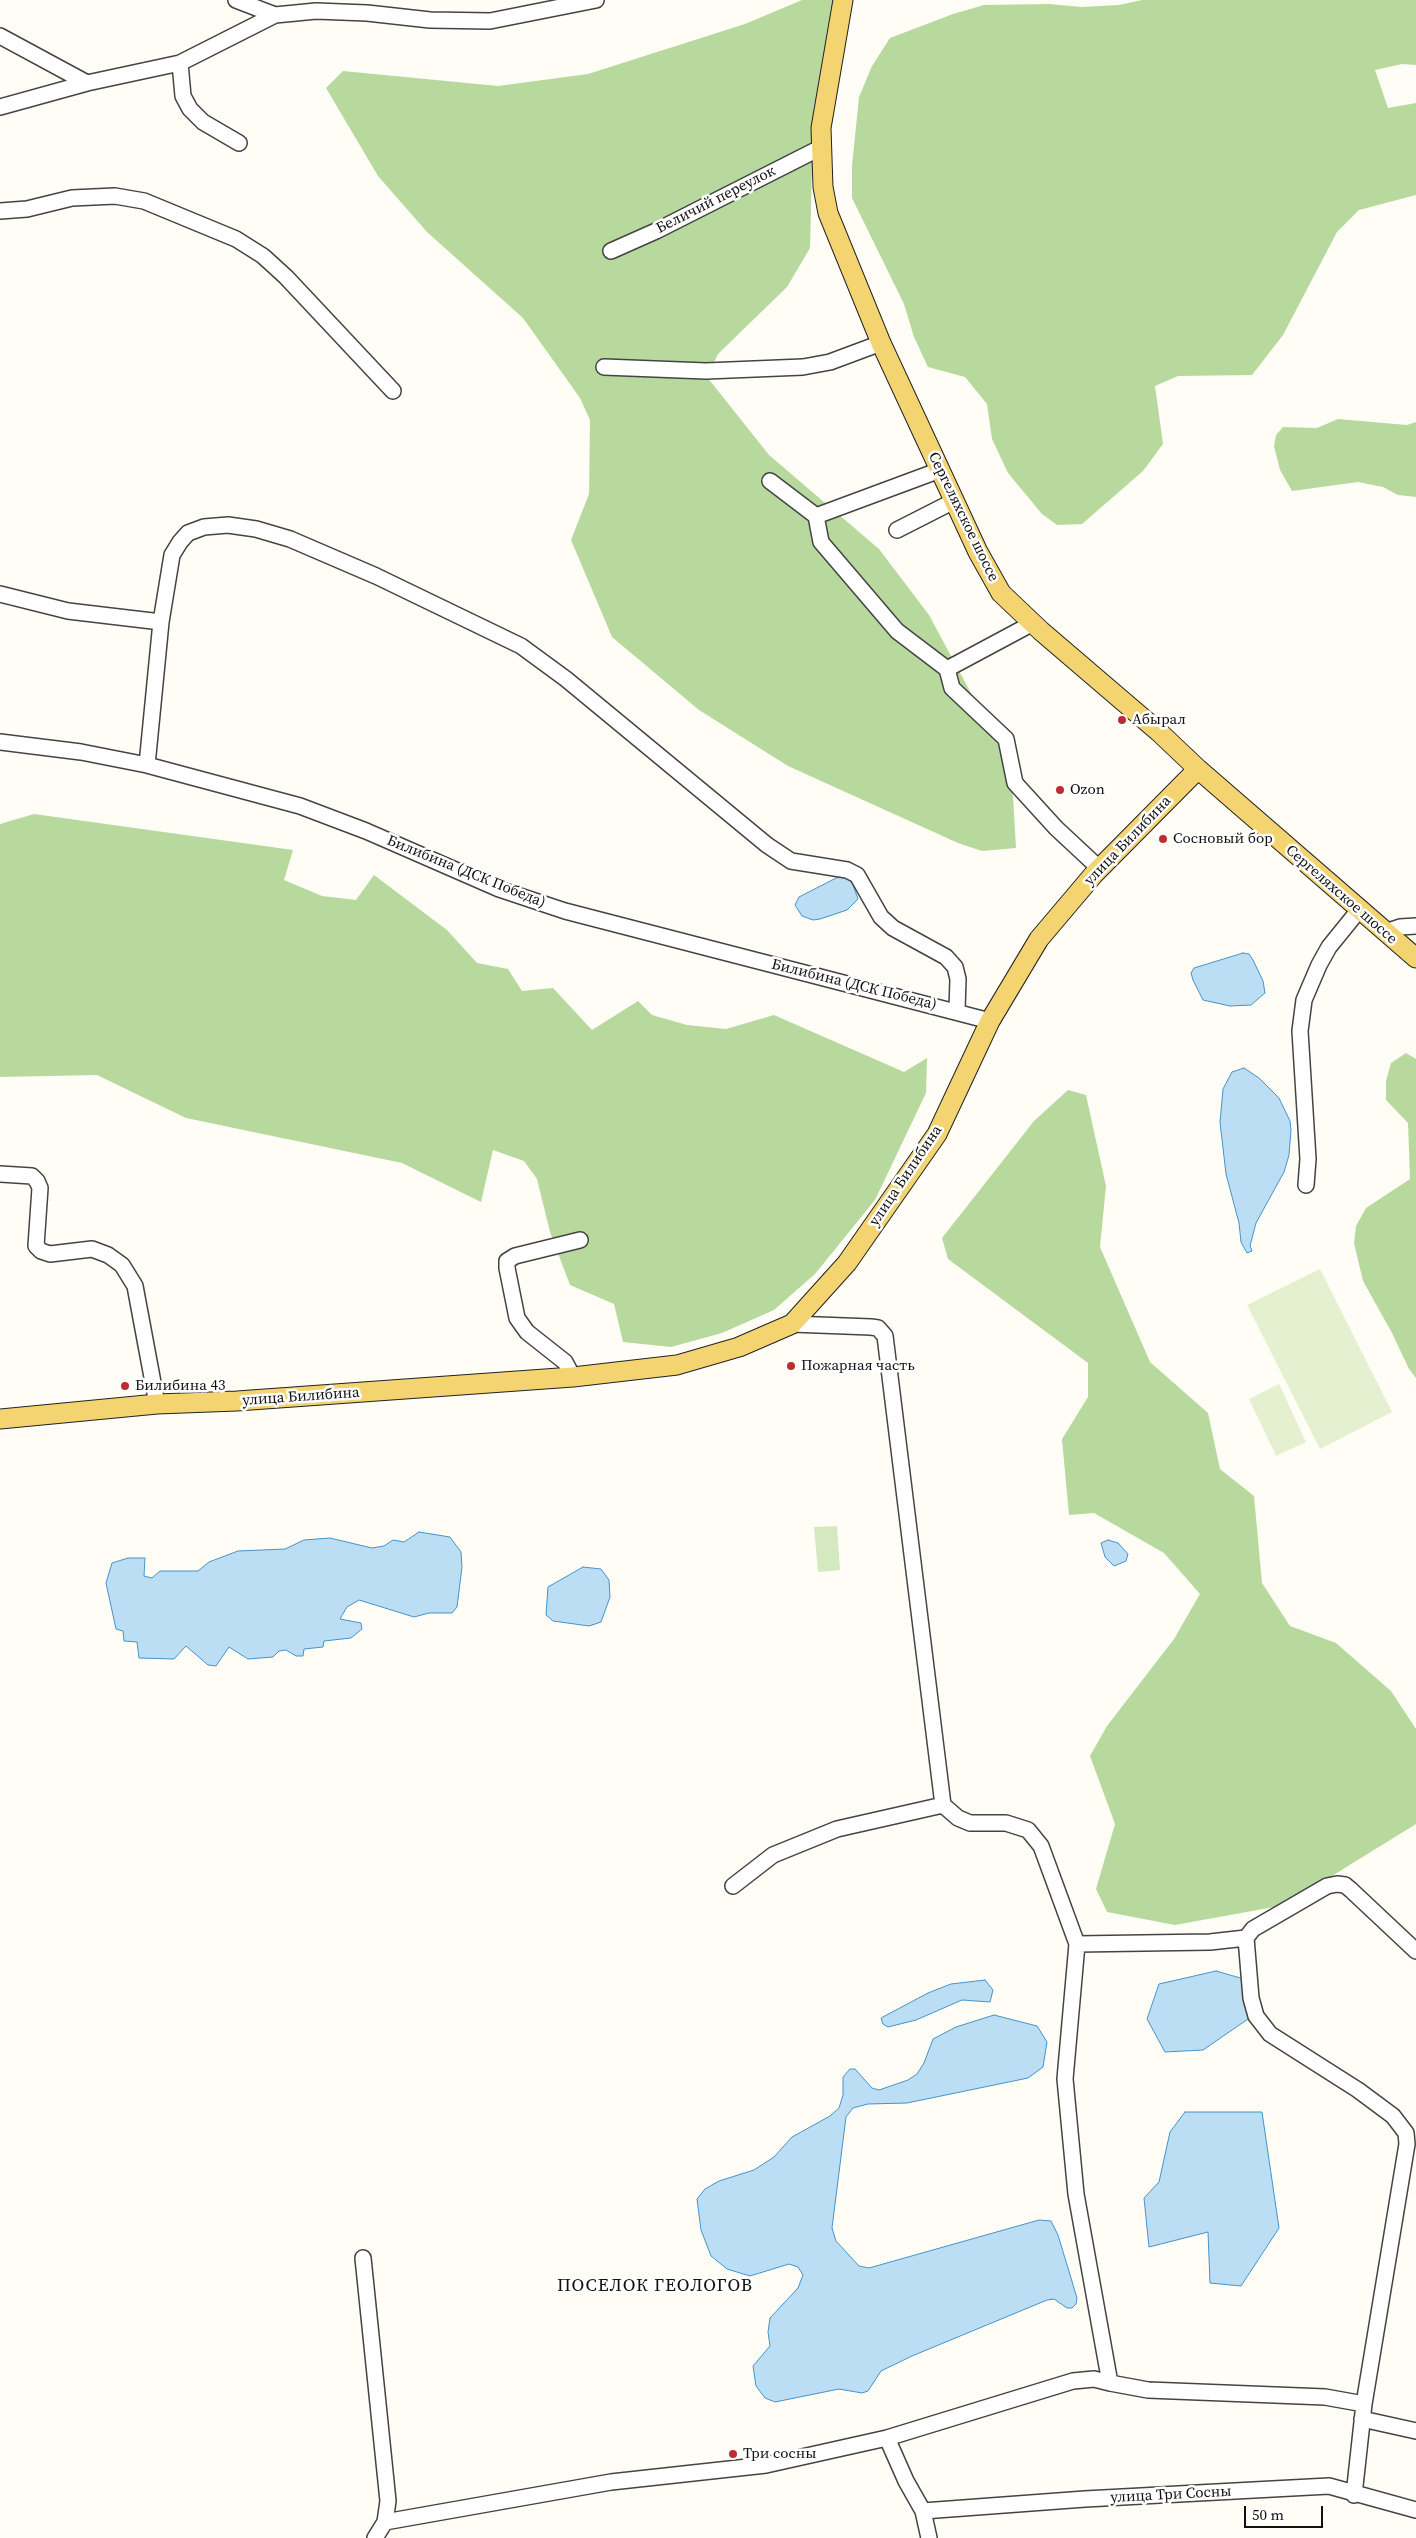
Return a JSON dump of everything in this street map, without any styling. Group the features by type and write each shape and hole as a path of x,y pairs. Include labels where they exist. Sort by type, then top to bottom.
{"main road":[{"name":"Сергеляхское шоссе","path":"843,0 821,128 820,148 823,187 828,213 882,344 978,552 1001,593 1159,732 1198,769 1416,958"},
{"name":"улица Билибина","path":"0,1419 156,1404 237,1401 573,1377 677,1365 739,1347 792,1324 847,1262 937,1134 990,1020 1039,939 1100,868 1198,769"}],"street":[{"path":"236,0 275,15"},
{"path":"0,107 87,83 180,63 275,15 325,12 367,13 430,20 490,21 596,0"},
{"path":"0,36 87,83"},
{"path":"180,63 183,96 190,109 203,122 239,143"},
{"name":"Беличий переулок","path":"611,251 656,231 820,148"},
{"path":"0,211 27,208 72,198 115,196 144,201 236,239 263,256 286,277 393,391"},
{"path":"604,367 706,371 802,367 830,362 882,344"},
{"path":"816,516 940,470"},
{"path":"770,481 816,516 821,542 898,631 948,669 952,688 1006,739 1015,783 1056,828 1100,868"},
{"path":"897,530 954,501"},
{"path":"147,765 161,622 172,555 180,542 188,533 204,527 228,525 256,529 290,539 464,617 521,646 566,679 767,845 792,861 847,870 857,875 880,917 893,928 946,957 955,967 958,979 957,1010"},
{"path":"0,594 68,610 161,622"},
{"path":"948,669 1033,623"},
{"name":"Билибина (ДСК Победа)","path":"0,742 81,752 147,765 300,806 366,831 499,889 565,911 990,1020"},
{"path":"1306,1185 1308,1159 1300,1031 1304,1000 1318,965 1329,947 1360,910"},
{"path":"1385,932 1400,927 1416,926"},
{"path":"0,1174 32,1176 37,1181 40,1188 36,1246 40,1251 50,1254 92,1249 108,1255 122,1264 134,1286 156,1404"},
{"path":"573,1377 565,1362 527,1332 517,1318 507,1268 508,1261 515,1256 580,1240"},
{"path":"792,1324 871,1327 878,1328 885,1336 944,1805 958,1818 970,1823 1006,1823 1028,1830 1041,1846 1077,1944 1066,2079 1076,2194 1110,2383"},
{"path":"733,1886 773,1855 837,1829 944,1805"},
{"path":"1354,2494 1364,2404 1407,2144 1406,2133 1393,2116 1342,2080 1270,2034 1256,2016 1251,1998 1246,1938 1253,1929 1327,1886 1337,1884 1344,1885 1351,1890 1416,1951"},
{"path":"1077,1944 1210,1942 1246,1938"},
{"path":"363,2258 388,2501 385,2522 374,2538"},
{"path":"385,2522 612,2482 766,2466 888,2438 1073,2381 1094,2379 1148,2390 1325,2397 1364,2404"},
{"path":"1362,2419 1416,2431"},
{"path":"888,2438 906,2481 923,2511 929,2538"},
{"name":"улица Три Сосны","path":"923,2511 1085,2499 1329,2486 1416,2510"}],"green space":[{"path":"802,0 834,0 813,127 810,248 787,287 718,354 707,377 769,455 879,549 929,615 1001,749 1013,796 1016,848 982,851 958,843 788,766 699,710 612,637 571,540 589,494 590,420 580,398 523,318 427,232 378,176 326,88 343,71 498,86 588,74 745,24"},
{"path":"1142,0 1416,0 1416,65 1402,64 1375,70 1388,108 1416,103 1416,195 1359,210 1337,232 1283,335 1252,375 1178,376 1155,386 1163,444 1143,471 1082,524 1057,525 1042,514 1008,473 992,439 987,404 965,377 928,367 914,337 904,304 852,198 852,166 859,97 872,66 890,38 953,14 984,5 1049,4 1082,7 1119,5"},
{"path":"1338,419 1407,425 1416,422 1416,497 1398,495 1383,487 1358,482 1292,491 1280,470 1274,446 1276,435 1283,427 1317,428"},
{"path":"34,814 293,850 284,880 322,896 356,900 374,875 447,930 477,963 508,969 522,991 553,988 592,1030 638,1001 652,1015 687,1025 726,1029 774,1015 904,1072 927,1058 926,1093 875,1200 815,1274 774,1310 722,1333 671,1347 623,1342 614,1304 570,1285 550,1232 537,1179 524,1161 493,1150 481,1202 402,1163 186,1118 97,1075 0,1077 0,824"},
{"path":"1406,1053 1416,1059 1416,1378 1409,1369 1392,1333 1363,1281 1354,1243 1356,1226 1366,1208 1410,1179 1408,1123 1386,1100 1386,1081 1391,1063"},
{"path":"1068,1090 1086,1095 1106,1186 1100,1247 1150,1362 1208,1413 1220,1469 1254,1496 1262,1583 1290,1626 1336,1643 1391,1691 1416,1729 1416,1824 1285,1905 1175,1925 1107,1912 1096,1889 1115,1824 1090,1756 1107,1726 1174,1639 1200,1594 1164,1553 1094,1513 1069,1515 1062,1439 1088,1397 1088,1363 948,1259 942,1238 1034,1121"},
{"path":"1320,1269 1392,1412 1320,1449 1247,1305"},
{"path":"1279,1384 1306,1442 1276,1456 1249,1399"},
{"path":"837,1526 840,1570 818,1572 814,1527"}],"water":[{"path":"842,875 852,882 858,899 847,910 820,919 813,920 802,916 795,905 799,897"},
{"path":"1243,953 1249,954 1253,960 1263,981 1265,993 1251,1005 1230,1006 1203,1000 1191,973 1194,968"},
{"path":"1244,1068 1259,1078 1279,1098 1290,1121 1291,1130 1289,1155 1284,1172 1256,1223 1250,1246 1252,1251 1247,1253 1241,1242 1239,1223 1226,1174 1220,1122 1223,1089 1232,1072"},
{"path":"419,1532 450,1537 461,1552 462,1567 457,1607 452,1613 429,1613 414,1617 359,1600 347,1607 340,1619 361,1623 362,1629 351,1638 324,1641 323,1647 304,1649 303,1656 296,1656 286,1650 279,1651 273,1657 248,1659 229,1647 216,1666 208,1665 186,1646 174,1659 139,1658 137,1642 124,1641 123,1631 116,1629 106,1583 112,1563 128,1558 145,1558 144,1576 152,1578 160,1571 198,1571 209,1562 238,1551 285,1549 304,1540 330,1538 372,1548 384,1546 393,1540 404,1542"},
{"path":"1108,1540 1118,1543 1128,1554 1126,1561 1114,1566 1105,1557 1101,1543"},
{"path":"583,1567 601,1569 609,1580 610,1597 601,1622 589,1626 553,1621 546,1615 548,1587"},
{"path":"1216,1971 1244,1979 1248,2019 1203,2050 1165,2052 1147,2019 1159,1984"},
{"path":"985,1980 993,1990 990,2002 962,2000 916,2020 888,2027 883,2024 881,2018 928,1993 951,1984"},
{"path":"994,2015 1037,2026 1047,2042 1043,2067 1028,2078 907,2103 868,2104 853,2108 846,2117 832,2228 836,2241 859,2266 869,2268 1039,2220 1051,2221 1058,2235 1077,2298 1076,2304 1072,2308 1067,2308 1054,2299 1047,2300 912,2356 881,2371 868,2391 862,2393 839,2389 775,2402 765,2398 756,2386 753,2366 770,2346 768,2332 770,2318 798,2288 803,2275 798,2267 789,2264 750,2276 727,2269 711,2256 701,2230 697,2199 705,2189 719,2181 754,2170 774,2157 792,2137 830,2116 839,2108 843,2095 843,2077 850,2069 855,2069 872,2088 879,2090 908,2080 917,2074 924,2063 933,2039 956,2027"},
{"path":"1185,2112 1262,2112 1279,2228 1241,2286 1210,2283 1208,2232 1149,2247 1144,2198 1159,2182 1170,2132"}],"place":[{"name":"Абырал","path":"1122,720"},
{"name":"Ozon","path":"1060,790"},
{"name":"Сосновый бор","path":"1163,839"},
{"name":"Пожарная часть","path":"791,1366"},
{"name":"Билибина 43","path":"125,1386"},
{"name":"Три сосны","path":"733,2454"}],"district":[{"name":"ПОСЕЛОК ГЕОЛОГОВ","path":"655,2286"}]}
